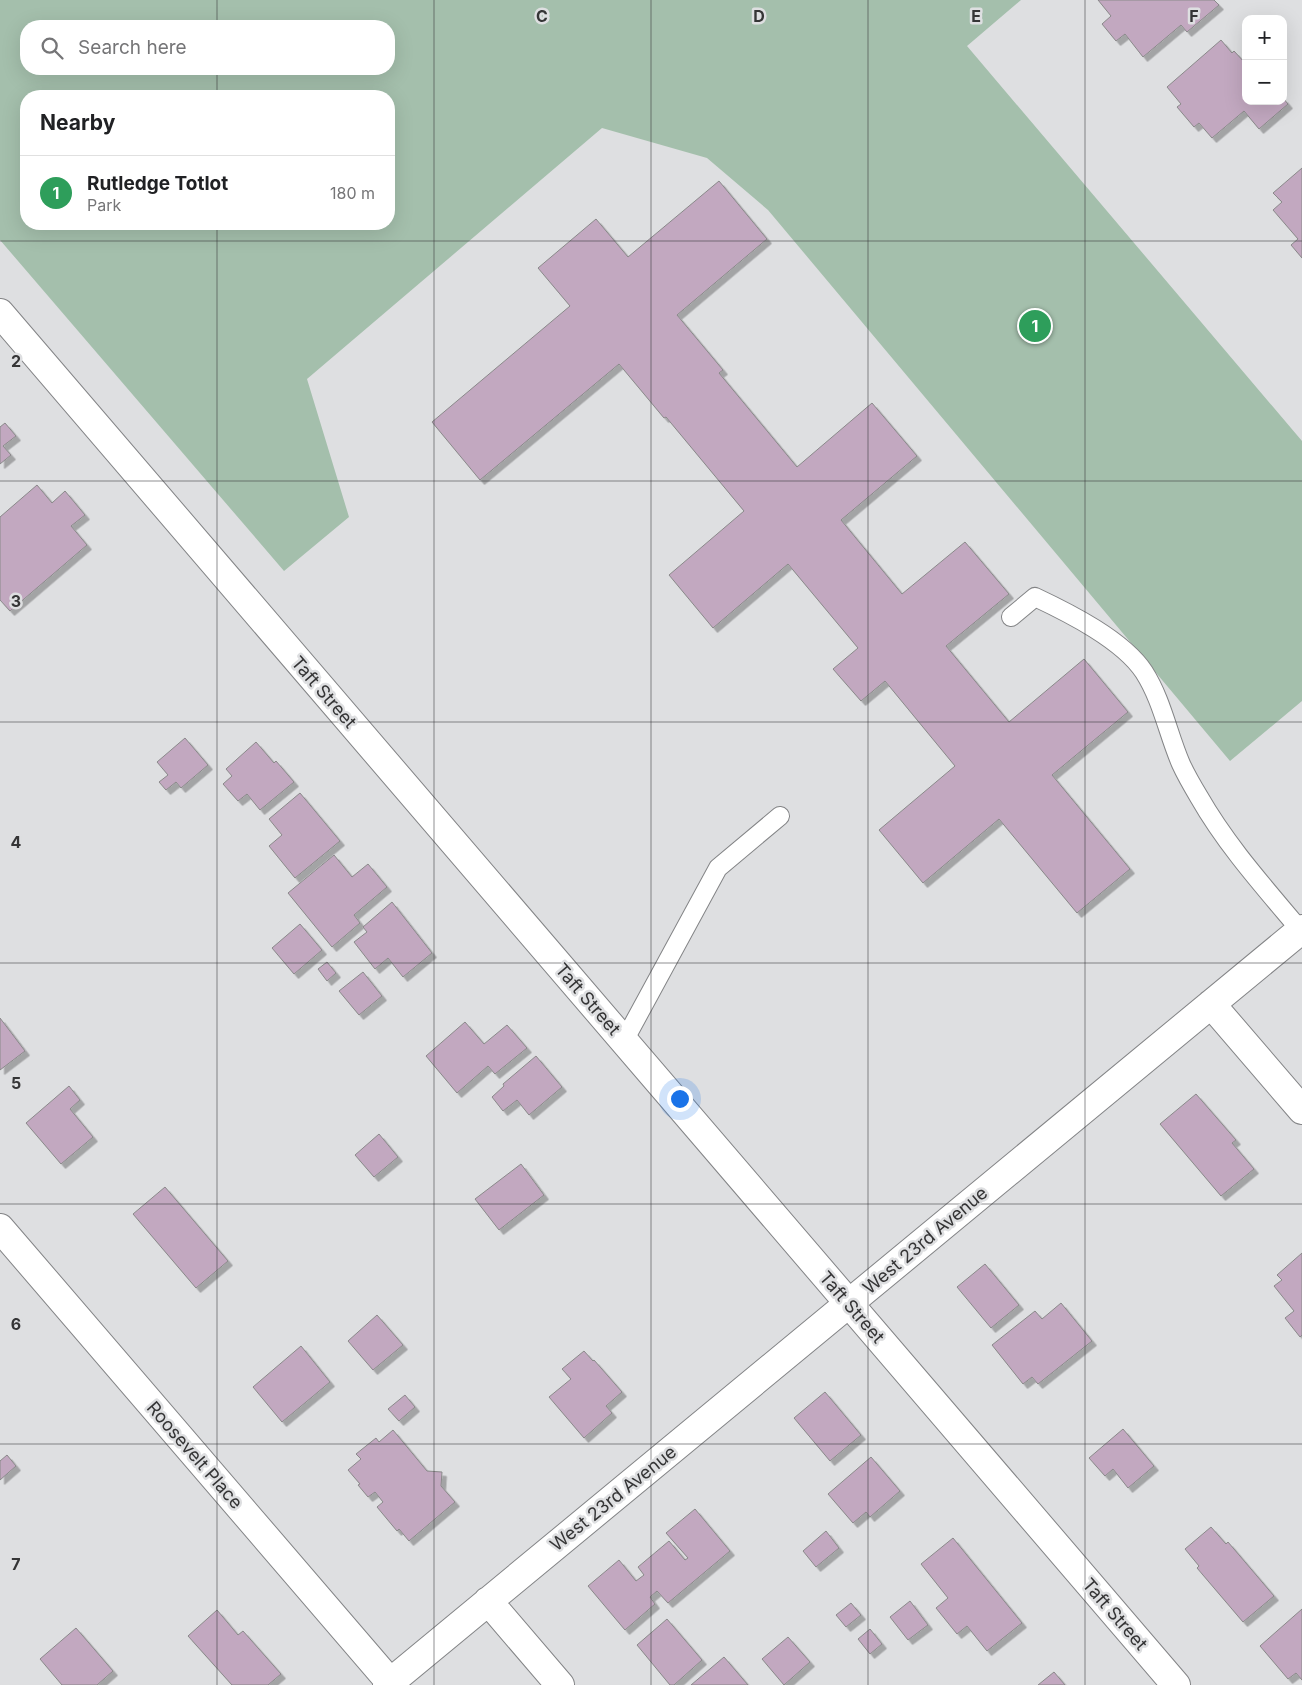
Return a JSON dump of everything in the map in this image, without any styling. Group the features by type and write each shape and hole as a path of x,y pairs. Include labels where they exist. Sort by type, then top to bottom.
{"street":[{"name":"Taft Street","path":"0,313 1176,1685"},
{"name":"West 23rd Avenue","path":"388,1684 1301,930"},
{"path":"1211,1004 1302,1110"},
{"name":"Roosevelt Place","path":"0,1228 388,1684"},
{"path":"488,1601 560,1685"}],"lane":[{"path":"1011,617 1035,597 1077,617 1133,659 1143,671 1151,686 1181,764 1218,828 1244,863 1301,930"},
{"path":"624,1041 718,868 780,816"}],"green space":[{"path":"0,0 1021,0 967,46 1302,441 1302,701 1230,761 768,210 707,158 602,128 307,379 349,517 284,571 0,240"}],"building":[{"path":"1098,0 1214,0 1219,5 1187,32 1181,25 1143,57 1125,34 1116,41 1102,24 1111,16"},
{"path":"1221,40 1232,53 1234,51 1242,60 1242,105 1287,105 1259,129 1244,111 1212,138 1199,123 1194,127 1177,107 1181,104 1167,87"},
{"path":"1302,168 1302,258 1291,245 1298,239 1273,210 1282,202 1273,193"},
{"path":"719,181 767,239 677,315 723,370 719,373 797,467 872,403 917,456 841,520 902,594 965,542 1009,594 946,646 1009,722 1084,659 1128,712 1052,775 1130,869 1077,913 999,819 923,883 879,830 955,766 885,681 861,701 833,669 858,648 788,564 713,628 669,575 744,511 619,364 480,480 432,422 570,306 538,268 596,219 628,257"},
{"path":"5,423 16,436 3,446 11,455 0,464 0,427"},
{"path":"37,485 52,503 65,491 85,515 71,526 87,545 10,611 0,600 0,517"},
{"path":"185,738 208,765 181,788 176,782 166,790 159,782 168,775 157,762"},
{"path":"256,742 294,782 260,810 247,794 238,801 223,784 232,776 226,769"},
{"path":"300,793 340,841 295,878 269,846 282,835 269,819"},
{"path":"334,855 352,877 368,864 387,887 354,915 360,923 332,947 288,893"},
{"path":"392,902 432,953 403,977 388,958 375,969 354,942 367,932 363,927"},
{"path":"300,924 322,950 294,974 272,948"},
{"path":"327,962 336,973 327,981 318,969"},
{"path":"363,972 382,996 359,1015 339,991"},
{"path":"0,1018 25,1051 0,1070"},
{"path":"465,1022 484,1044 507,1025 527,1048 495,1074 488,1066 457,1093 426,1056"},
{"path":"536,1056 562,1087 529,1115 517,1100 503,1111 492,1097 504,1086 503,1084"},
{"path":"69,1086 80,1100 70,1109 93,1137 61,1164 26,1123"},
{"path":"1196,1094 1236,1140 1232,1143 1254,1169 1221,1196 1160,1124"},
{"path":"379,1134 398,1157 374,1177 355,1155"},
{"path":"521,1164 544,1195 499,1230 475,1199"},
{"path":"165,1187 228,1261 196,1288 133,1214"},
{"path":"1302,1253 1302,1335 1300,1337 1285,1318 1294,1311 1274,1286 1282,1280 1277,1275"},
{"path":"985,1264 1019,1305 991,1328 957,1287"},
{"path":"1061,1303 1092,1341 1038,1384 1032,1377 1023,1384 992,1345 1035,1311 1042,1319"},
{"path":"377,1315 403,1345 373,1370 348,1341"},
{"path":"301,1346 330,1382 282,1422 253,1387"},
{"path":"584,1351 622,1392 606,1406 612,1413 584,1438 549,1397 571,1379 562,1369"},
{"path":"825,1392 861,1435 830,1461 794,1418"},
{"path":"405,1395 415,1407 399,1421 388,1409"},
{"path":"1123,1429 1154,1466 1128,1488 1113,1469 1105,1476 1089,1458"},
{"path":"393,1430 427,1471 442,1472 441,1486 455,1502 409,1541 399,1529 397,1531 377,1507 383,1502 375,1492 368,1497 348,1470 361,1459 356,1454 376,1438 379,1442"},
{"path":"7,1455 16,1466 0,1480 0,1461"},
{"path":"871,1457 900,1491 870,1517 866,1512 853,1523 828,1494"},
{"path":"695,1509 730,1551 668,1603 657,1591 650,1597 655,1604 625,1630 588,1586 619,1560 636,1581 644,1575 638,1567 669,1541 685,1560 688,1558 666,1533"},
{"path":"1211,1527 1226,1544 1228,1542 1274,1596 1243,1622 1197,1568 1199,1566 1185,1549"},
{"path":"826,1531 839,1548 816,1567 803,1551"},
{"path":"953,1538 1022,1623 987,1651 967,1626 957,1634 936,1608 948,1598 921,1564"},
{"path":"910,1601 928,1625 908,1640 890,1617"},
{"path":"851,1603 861,1615 846,1627 836,1615"},
{"path":"1302,1609 1302,1680 1296,1673 1288,1679 1260,1646"},
{"path":"217,1610 238,1635 243,1631 281,1674 268,1685 232,1685 188,1636"},
{"path":"667,1619 702,1660 674,1685 670,1685 637,1645"},
{"path":"76,1628 113,1671 97,1685 62,1685 40,1659"},
{"path":"870,1629 882,1644 870,1654 858,1639"},
{"path":"788,1637 810,1662 784,1685 762,1659"},
{"path":"724,1657 748,1685 691,1685"},
{"path":"1054,1672 1065,1685 1038,1685"}],"place":[{"name":"Rutledge Totlot","path":"1035,326"}]}
